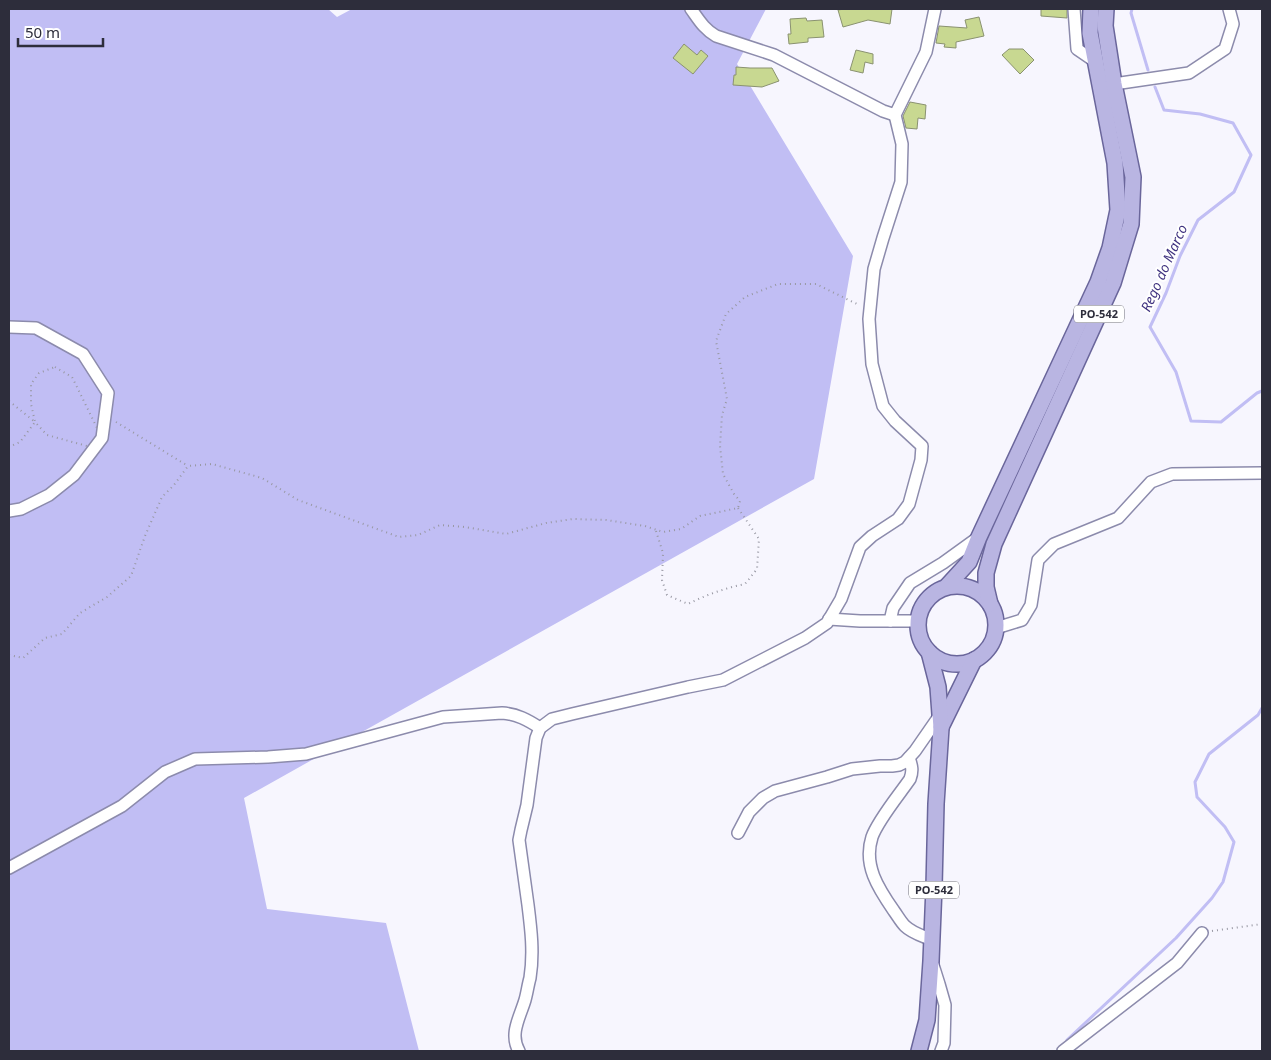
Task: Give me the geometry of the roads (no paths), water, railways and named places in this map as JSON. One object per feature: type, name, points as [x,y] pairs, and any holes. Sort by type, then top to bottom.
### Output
[{"type":"main road","name":"PO-542","points":[[919,1051],[927,1020],[931,961],[940,722],[938,687],[928,652],[920,638],[917,621],[919,612],[930,596],[947,586],[969,562],[1094,291],[1110,248],[1118,210],[1115,163],[1090,32],[1090,9]]},
{"type":"main road","name":"PO-542","points":[[940,722],[974,660],[985,652],[992,641],[996,628],[995,615],[990,604],[986,586],[986,574],[994,544],[1113,283],[1131,224],[1134,177],[1114,84],[1105,26],[1106,9]]},
{"type":"main road","points":[[947,586],[959,585],[971,588],[982,594],[990,604]]},
{"type":"main road","points":[[928,652],[942,661],[958,664],[974,660]]},
{"type":"street","points":[[691,9],[708,32],[774,55],[883,111],[895,115]]},
{"type":"street","points":[[519,1051],[516,1046],[515,1028],[525,1001],[532,954],[520,840],[536,738],[540,728],[552,719],[723,680],[805,638],[826,622],[841,599],[860,547],[872,536],[898,519],[909,504],[921,460],[922,446],[882,406],[872,364],[869,319],[874,269],[902,182],[902,144],[895,115],[926,52],[935,9]]},
{"type":"street","points":[[1074,9],[1077,49],[1096,62]]},
{"type":"street","points":[[1114,84],[1189,73],[1226,49],[1233,24],[1228,9]]},
{"type":"street","points":[[9,328],[36,328],[84,354],[108,393],[102,438],[74,475],[49,495],[22,509],[9,512]]},
{"type":"street","points":[[996,628],[1022,620],[1031,605],[1038,560],[1054,544],[1118,518],[1151,482],[1172,474],[1262,473]]},
{"type":"street","points":[[890,621],[893,608],[910,583],[980,537]]},
{"type":"street","points":[[828,619],[860,622],[917,621]]},
{"type":"street","points":[[9,868],[122,806],[165,772],[195,759],[268,758],[306,754],[443,717],[511,714],[524,718],[540,728]]},
{"type":"street","points":[[738,833],[749,812],[763,798],[775,791],[852,770],[899,765],[909,758],[930,731],[940,722]]},
{"type":"street","points":[[909,758],[913,767],[910,780],[883,817],[872,836],[868,853],[870,868],[876,883],[904,926],[932,940]]},
{"type":"street","points":[[1063,1051],[1177,963],[1202,933]]},
{"type":"street","points":[[931,961],[945,1005],[944,1043],[941,1051]]},
{"type":"waterway","name":"Rego do Marco","points":[[1132,9],[1131,13],[1148,70]]},
{"type":"waterway","name":"Rego do Marco","points":[[1155,87],[1164,110],[1200,114],[1233,123],[1251,155],[1234,192],[1198,220],[1180,256],[1166,293],[1150,327],[1176,372],[1191,421],[1221,422],[1262,391]]},
{"type":"waterway","points":[[1067,1040],[1176,938],[1212,898],[1223,882],[1234,842],[1225,827],[1197,797],[1195,782],[1209,754],[1258,715],[1262,708]]}]
